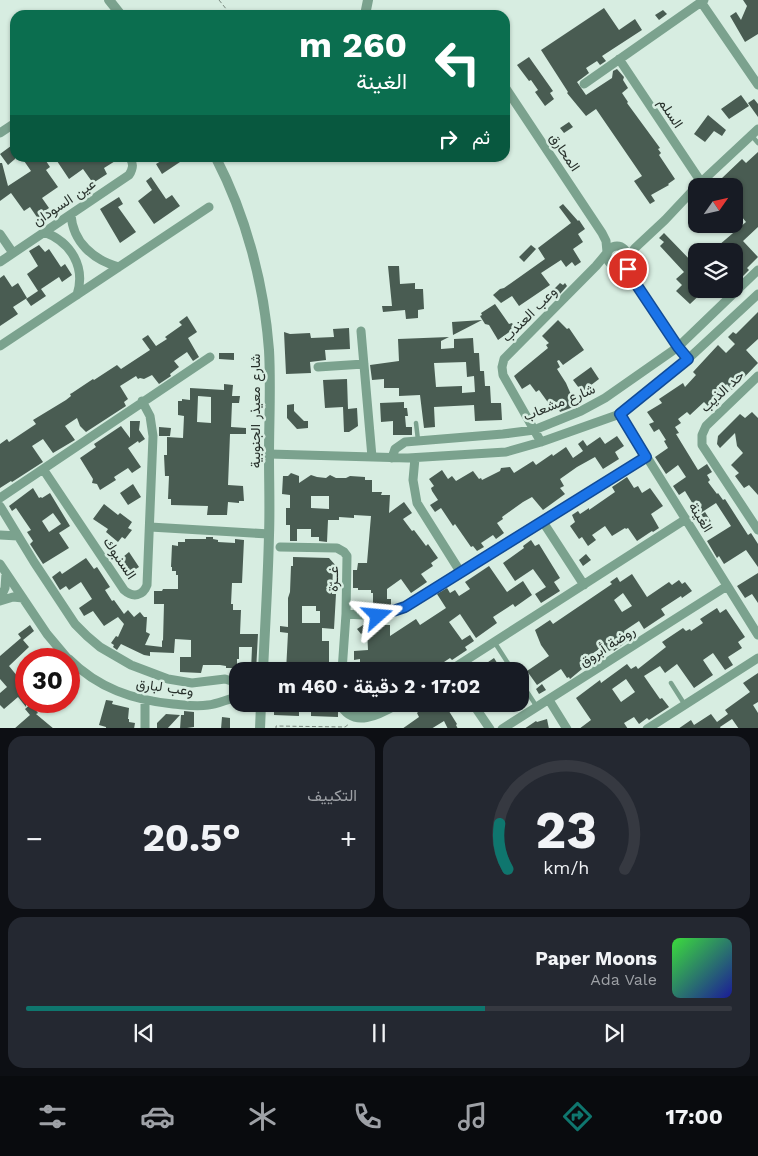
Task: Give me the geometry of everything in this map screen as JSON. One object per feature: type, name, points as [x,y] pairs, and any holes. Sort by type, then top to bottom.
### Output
[{"type":"street","points":[[584,84],[703,1],[758,85]]},
{"type":"street","name":"السلم","points":[[619,59],[694,178]]},
{"type":"street","name":"المحارق","points":[[510,95],[602,233],[606,241],[607,253]]},
{"type":"street","points":[[706,178],[755,132]]},
{"type":"street","name":"عين السودان","points":[[0,262],[129,175],[133,162]]},
{"type":"street","name":"شارع معيذر الجنوبية","points":[[220,162],[246,234],[256,271],[264,310],[268,349],[270,388],[269,534],[263,662]]},
{"type":"street","points":[[614,266],[626,260],[688,196]]},
{"type":"street","points":[[0,346],[209,207]]},
{"type":"street","points":[[71,215],[73,228],[83,246],[99,259],[119,267]]},
{"type":"street","points":[[44,232],[60,240],[72,253],[78,264],[80,276],[77,295]]},
{"type":"street","name":"المحارق","points":[[602,233],[620,246]]},
{"type":"street","points":[[0,234],[13,253]]},
{"type":"street","points":[[614,266],[608,260],[607,253],[610,248],[642,242]]},
{"type":"street","points":[[72,253],[83,246]]},
{"type":"street","points":[[620,246],[626,250],[626,260],[632,278]]},
{"type":"street","name":"وعب العندب","points":[[540,442],[503,375],[504,359],[607,253]]},
{"type":"street","points":[[596,266],[606,263],[625,270],[688,359]]},
{"type":"street","name":"شارع مشعاب","points":[[392,458],[393,452],[401,444],[418,440],[534,430],[581,411],[605,398],[678,347],[758,270]]},
{"type":"street","points":[[269,454],[415,458],[506,452],[540,442],[620,414],[688,359],[758,294]]},
{"type":"street","points":[[361,331],[372,457]]},
{"type":"street","points":[[0,498],[210,357]]},
{"type":"street","points":[[318,367],[364,364]]},
{"type":"street","name":"حد الذيب","points":[[756,524],[702,445],[702,435],[706,426],[758,376]]},
{"type":"street","name":"السنبوك","points":[[43,469],[124,590],[135,596],[141,594],[147,585],[153,429],[150,416],[142,401]]},
{"type":"street","name":"الغينة","points":[[620,414],[758,635]]},
{"type":"street","points":[[346,614],[378,616],[405,607],[646,457]]},
{"type":"street","points":[[415,458],[412,480],[417,503],[461,573]]},
{"type":"street","points":[[0,506],[76,624],[86,636],[100,647],[131,665],[168,679],[192,683],[225,679],[229,680]]},
{"type":"street","points":[[464,662],[686,519]]},
{"type":"street","points":[[543,522],[584,585]]},
{"type":"street","points":[[150,527],[269,534]]},
{"type":"street","points":[[0,535],[18,536]]},
{"type":"street","name":"غــرّة","points":[[280,547],[336,548],[344,552],[348,560],[343,662]]},
{"type":"street","name":"وعب لبارق","points":[[0,564],[47,634],[59,648]]},
{"type":"street","points":[[0,600],[5,588],[6,572]]},
{"type":"street","name":"روضة أبروق","points":[[502,728],[549,700],[726,586]]},
{"type":"street","points":[[0,600],[13,597],[23,598]]},
{"type":"street","points":[[647,728],[758,658]]},
{"type":"street","name":"وعب لبارق","points":[[80,669],[107,687],[125,695],[145,700],[201,706],[229,700]]},
{"type":"street","points":[[145,700],[145,728]]},
{"type":"street","points":[[549,700],[567,728]]},
{"type":"street","points":[[260,728],[261,712]]},
{"type":"street","points":[[345,712],[353,720],[362,722],[371,721],[386,712]]},
{"type":"street","points":[[358,712],[372,714],[378,712]]},
{"type":"street","points":[[478,712],[490,728]]},
{"type":"lane","points":[[755,132],[758,143]]},
{"type":"lane","points":[[416,423],[418,440]]},
{"type":"lane","points":[[494,643],[507,662]]},
{"type":"lane","points":[[671,683],[684,704]]},
{"type":"lane","points":[[529,695],[537,707]]},
{"type":"path","points":[[219,0],[227,10]]},
{"type":"path","points":[[276,728],[276,726],[345,727],[353,720]]},
{"type":"building","points":[[743,0],[758,0],[758,34],[745,42],[730,16],[736,12],[741,20],[747,6]]},
{"type":"building","points":[[604,8],[619,30],[635,19],[642,30],[602,56],[606,61],[600,65],[597,61],[586,68],[589,73],[577,82],[586,95],[612,78],[613,71],[617,69],[624,77],[623,80],[628,88],[622,93],[627,103],[660,148],[658,149],[661,153],[659,155],[675,179],[669,185],[651,195],[655,201],[650,204],[634,181],[642,176],[596,109],[586,116],[567,93],[541,50]]},
{"type":"building","points":[[663,10],[667,14],[659,20],[655,15]]},
{"type":"building","points":[[529,57],[553,91],[550,93],[554,99],[545,106],[535,92],[538,90],[517,65]]},
{"type":"building","points":[[741,95],[749,106],[729,119],[721,109]]},
{"type":"building","points":[[754,99],[758,104],[758,117],[748,103]]},
{"type":"building","points":[[708,115],[726,130],[722,136],[714,131],[705,142],[694,134]]},
{"type":"building","points":[[569,122],[573,127],[564,133],[560,128]]},
{"type":"building","points":[[10,147],[12,162],[8,165],[0,154]]},
{"type":"building","points":[[758,152],[758,227],[743,241],[758,257],[747,268],[749,270],[743,276],[743,243],[721,243],[733,233],[743,233],[743,225],[746,222],[743,218],[743,178],[722,178],[742,159],[746,163]]},
{"type":"building","points":[[25,162],[47,162],[50,167],[46,170],[58,187],[42,198],[49,208],[42,213],[46,220],[41,223],[30,207],[24,211],[11,193],[0,201],[0,163],[2,163],[8,186],[31,171]]},
{"type":"building","points":[[58,162],[114,162],[104,168],[107,174],[93,183],[83,169],[69,179]]},
{"type":"building","points":[[159,162],[180,162],[162,174],[156,164]]},
{"type":"building","points":[[151,177],[166,199],[172,195],[180,206],[154,224],[138,201],[152,190],[146,181]]},
{"type":"building","points":[[119,197],[123,204],[118,207],[136,232],[120,243],[100,209]]},
{"type":"building","points":[[563,204],[585,229],[578,234],[583,242],[573,249],[581,262],[575,266],[572,262],[566,267],[561,260],[541,273],[550,285],[519,306],[512,296],[501,303],[493,295],[545,259],[538,248],[571,223],[559,207]]},
{"type":"building","points":[[664,233],[688,258],[688,298],[696,298],[690,304],[676,291],[682,285],[676,279],[684,272],[660,246],[664,242],[659,238]]},
{"type":"building","points":[[39,245],[45,252],[49,249],[61,267],[65,264],[72,275],[62,282],[59,277],[41,289],[46,296],[31,306],[26,299],[38,291],[27,274],[38,266],[29,251]]},
{"type":"building","points":[[531,245],[536,249],[524,262],[519,257]]},
{"type":"building","points":[[388,266],[399,266],[400,284],[415,283],[415,289],[423,289],[424,309],[418,310],[418,318],[406,319],[405,310],[383,312],[382,306],[392,306]]},
{"type":"building","points":[[4,275],[12,287],[18,283],[27,298],[13,307],[18,314],[0,326],[0,278]]},
{"type":"building","points":[[560,283],[563,285],[565,283],[567,286],[559,295],[554,289]]},
{"type":"building","points":[[495,304],[509,324],[512,323],[515,328],[498,340],[489,325],[485,324],[480,316],[482,315],[481,313]]},
{"type":"building","points":[[758,312],[758,339],[746,350],[758,363],[732,390],[727,384],[708,406],[704,402],[690,415],[687,412],[678,419],[681,423],[675,427],[679,433],[676,434],[698,470],[707,464],[712,472],[707,475],[710,480],[708,482],[723,500],[725,499],[748,535],[751,533],[758,544],[758,567],[746,550],[724,564],[719,556],[717,558],[707,541],[731,526],[716,503],[699,514],[685,491],[679,495],[673,486],[686,477],[678,465],[666,474],[655,457],[668,448],[664,441],[666,440],[659,429],[654,432],[649,424],[654,422],[647,412],[662,403],[659,399],[683,383],[685,387],[696,375],[693,372],[718,345],[726,353],[735,344],[728,337],[733,332],[736,334]]},
{"type":"building","points":[[187,316],[197,332],[188,338],[199,357],[193,361],[187,352],[174,361],[179,367],[170,374],[171,376],[159,384],[152,375],[144,379],[138,379],[136,376],[120,386],[128,399],[124,402],[126,406],[86,432],[80,426],[77,418],[65,426],[75,440],[53,453],[43,439],[32,446],[43,462],[0,488],[0,444],[7,439],[9,442],[36,424],[33,420],[66,400],[71,396],[70,394],[93,379],[117,365],[121,369],[150,350],[142,339],[148,335],[156,346],[167,339],[165,337],[182,325],[179,322]]},
{"type":"building","points":[[482,320],[453,335],[452,322]]},
{"type":"building","points":[[558,320],[567,329],[569,328],[584,350],[563,365],[559,360],[557,361],[560,367],[557,369],[566,383],[576,406],[560,412],[557,404],[552,408],[539,390],[536,392],[530,384],[522,389],[514,376],[548,348],[546,345],[549,343],[542,336]]},
{"type":"building","points":[[349,328],[350,349],[325,350],[326,360],[310,362],[311,373],[286,374],[284,332],[290,334],[310,333],[311,338],[334,337],[333,329]]},
{"type":"building","points":[[449,337],[441,341],[441,349],[454,348],[454,339],[473,338],[474,353],[479,353],[480,371],[484,371],[485,386],[490,386],[491,403],[501,403],[502,420],[475,421],[474,405],[434,407],[435,427],[424,428],[420,395],[399,396],[399,388],[384,388],[384,379],[372,380],[370,365],[399,361],[398,339]],"holes":[[[466,362],[467,377],[474,376],[475,392],[462,393],[462,386],[436,387],[434,363]]]},
{"type":"building","points":[[219,353],[234,353],[234,360],[219,359]]},
{"type":"building","points":[[591,367],[599,379],[582,392],[573,380]]},
{"type":"building","points":[[347,379],[348,409],[357,408],[358,426],[349,432],[344,432],[343,407],[325,408],[323,380]]},
{"type":"building","points":[[224,384],[233,385],[232,396],[240,396],[239,403],[232,403],[231,427],[246,428],[246,434],[230,434],[228,485],[243,486],[244,501],[239,501],[239,503],[228,502],[227,515],[207,515],[208,506],[171,505],[171,499],[168,499],[169,476],[165,476],[164,455],[167,455],[167,437],[183,438],[184,416],[178,415],[178,401],[182,401],[182,399],[190,400],[190,388],[224,390]],"holes":[[[198,396],[211,397],[211,423],[197,422]]]},
{"type":"building","points":[[404,402],[404,408],[407,408],[408,416],[405,416],[406,427],[412,427],[412,435],[393,435],[393,421],[381,422],[380,403]]},
{"type":"building","points":[[294,404],[294,411],[304,421],[308,421],[308,428],[297,429],[287,418],[287,405]]},
{"type":"building","points":[[752,412],[758,418],[758,495],[749,485],[744,488],[735,476],[739,473],[731,465],[743,453],[737,446],[735,433],[720,448],[717,444],[718,436],[740,414],[745,418]]},
{"type":"building","points":[[130,421],[140,421],[139,430],[145,439],[139,443],[138,441],[128,448],[141,467],[132,473],[128,468],[114,477],[116,480],[100,490],[97,484],[92,483],[93,479],[80,458],[96,447],[94,444],[121,426],[130,438]]},
{"type":"building","points":[[159,427],[171,428],[170,436],[159,436]]},
{"type":"building","points":[[617,436],[624,446],[615,452],[619,459],[603,469],[595,457],[577,467],[560,479],[564,486],[560,488],[565,494],[543,510],[532,497],[523,502],[502,517],[503,519],[497,523],[504,533],[496,539],[493,535],[481,543],[484,547],[477,551],[473,546],[471,547],[455,524],[453,526],[441,508],[435,512],[430,505],[438,500],[432,491],[431,488],[434,486],[429,479],[442,470],[448,479],[452,476],[456,481],[473,471],[482,480],[500,471],[501,468],[510,467],[514,473],[533,461],[536,465],[566,447],[573,458],[583,451],[578,444],[583,440],[587,446],[600,437],[605,444]]},
{"type":"building","points":[[291,473],[299,476],[299,483],[311,475],[326,478],[330,475],[336,478],[350,476],[365,477],[365,480],[372,480],[372,492],[382,492],[381,495],[390,495],[389,513],[404,502],[412,513],[403,519],[426,546],[428,544],[438,558],[431,563],[433,566],[421,574],[427,582],[411,593],[401,579],[387,589],[387,599],[391,599],[391,605],[373,605],[373,593],[371,593],[371,590],[353,588],[353,570],[357,570],[358,563],[367,563],[371,516],[354,515],[354,518],[339,517],[339,520],[328,520],[327,542],[319,541],[319,537],[311,537],[311,529],[297,529],[297,541],[290,541],[290,525],[286,525],[286,508],[290,508],[290,495],[282,494],[283,476],[288,476]],"holes":[[[311,496],[329,496],[329,509],[311,508]]]},
{"type":"building","points":[[627,477],[634,488],[638,486],[642,493],[650,488],[663,506],[651,514],[659,528],[637,541],[628,528],[612,536],[605,526],[592,535],[596,540],[588,546],[582,537],[579,539],[570,526],[575,522],[572,515],[578,511],[580,514],[589,508],[589,510],[615,492],[612,487]]},
{"type":"building","points":[[133,484],[141,497],[128,505],[120,493]]},
{"type":"building","points":[[33,488],[39,498],[50,493],[70,526],[59,533],[69,548],[43,564],[30,544],[33,541],[27,532],[31,530],[16,508],[12,511],[9,506]],"holes":[[[53,513],[61,524],[49,532],[42,521]]]},
{"type":"building","points":[[104,504],[118,515],[120,513],[132,522],[128,528],[132,530],[125,539],[122,537],[118,542],[106,532],[108,529],[93,519]]},
{"type":"building","points":[[705,512],[712,523],[702,529],[695,519]]},
{"type":"building","points":[[206,537],[213,537],[218,542],[235,543],[235,539],[244,540],[242,583],[232,583],[231,604],[233,604],[233,610],[241,610],[240,634],[258,634],[256,662],[251,662],[252,647],[239,647],[239,659],[237,659],[237,662],[229,662],[229,668],[220,665],[203,665],[201,673],[180,672],[180,657],[191,657],[191,640],[175,639],[174,653],[150,652],[150,656],[144,655],[121,644],[117,650],[111,643],[116,636],[118,637],[124,624],[118,617],[104,626],[93,611],[84,616],[79,608],[92,599],[81,582],[69,590],[66,586],[60,590],[52,577],[60,571],[62,574],[86,558],[94,569],[97,567],[110,587],[105,590],[124,614],[128,610],[134,617],[140,612],[144,617],[147,617],[146,632],[150,634],[145,645],[162,647],[164,604],[154,604],[154,591],[178,589],[178,575],[176,575],[176,571],[172,571],[171,567],[172,545],[178,546],[178,542],[185,542],[185,539],[206,539]]},
{"type":"building","points":[[531,540],[535,546],[539,544],[560,578],[554,582],[560,591],[541,603],[535,594],[546,587],[533,569],[515,581],[503,563],[524,548],[523,546]]},
{"type":"building","points":[[129,552],[139,567],[125,576],[117,562]]},
{"type":"building","points":[[586,554],[591,560],[583,566],[579,560]]},
{"type":"building","points":[[293,557],[329,558],[337,567],[333,567],[332,594],[336,594],[334,629],[322,628],[322,641],[329,641],[329,662],[286,662],[288,633],[280,632],[280,626],[288,627],[291,566],[293,566]],"holes":[[[302,606],[316,606],[316,611],[320,611],[320,623],[302,623]]]},
{"type":"building","points":[[489,566],[507,592],[523,581],[532,595],[515,607],[513,604],[493,617],[497,623],[476,638],[460,614],[449,622],[462,640],[470,635],[474,641],[465,647],[467,650],[452,660],[450,658],[444,662],[360,662],[360,659],[354,660],[354,651],[368,650],[367,630],[361,634],[357,629],[363,625],[390,625],[390,636],[416,619],[420,625],[446,608],[437,594],[447,588],[450,593],[455,590],[459,596],[470,589],[465,582]]},
{"type":"building","points":[[758,573],[758,603],[752,594],[745,598],[737,586]]},
{"type":"building","points":[[632,574],[647,597],[669,582],[672,585],[679,580],[682,584],[685,582],[692,591],[661,609],[665,615],[644,629],[639,621],[624,631],[630,639],[614,651],[613,649],[609,651],[605,645],[583,660],[585,663],[580,666],[582,669],[570,679],[569,677],[567,678],[561,669],[537,685],[529,674],[529,670],[549,656],[541,645],[535,630],[550,620],[553,624],[612,584],[610,582],[617,577],[620,582]],"holes":[[[623,593],[632,606],[622,612],[614,600]]]},
{"type":"building","points":[[717,608],[720,613],[726,609],[745,637],[738,642],[742,648],[728,657],[733,665],[725,670],[713,653],[703,660],[713,675],[694,688],[677,664],[665,673],[660,666],[644,676],[660,699],[662,698],[669,707],[639,724],[634,717],[624,723],[627,728],[580,728],[591,720],[576,698],[600,680],[601,683],[627,664],[631,669],[636,666],[638,669],[666,647],[662,642],[683,628],[686,631],[690,629],[691,631],[703,623],[700,619]],"holes":[[[626,679],[635,692],[621,702],[612,689]]]},
{"type":"building","points":[[30,625],[34,631],[23,640],[28,648],[15,648],[15,660],[9,666],[15,673],[15,700],[4,709],[0,705],[0,693],[7,687],[0,679],[0,656],[21,638],[18,634]]},
{"type":"building","points":[[494,658],[497,662],[488,662]]},
{"type":"building","points":[[758,673],[758,702],[753,705],[758,713],[758,728],[738,728],[732,719],[720,728],[679,728],[691,720],[694,725],[711,714],[717,722],[728,714],[725,710],[750,692],[743,683]]},
{"type":"building","points":[[542,684],[546,690],[539,694],[536,689]]},
{"type":"building","points":[[106,700],[113,701],[112,704],[129,708],[129,722],[135,723],[134,728],[106,728],[99,725]]},
{"type":"building","points":[[184,711],[194,712],[194,727],[180,728],[181,715],[184,715]]},
{"type":"building","points":[[274,712],[299,712],[299,716],[274,715]]},
{"type":"building","points":[[311,712],[338,712],[338,717],[311,716]]},
{"type":"building","points":[[450,712],[458,728],[448,728],[444,721],[433,728],[403,728],[419,717],[417,713]]},
{"type":"building","points":[[28,713],[38,713],[36,714],[53,728],[15,728],[30,715]]},
{"type":"building","points":[[166,714],[180,715],[168,728],[157,728],[157,723]]},
{"type":"building","points":[[222,717],[230,718],[230,728],[221,728]]},
{"type":"building","points":[[547,719],[549,728],[526,728]]},
{"type":"route","points":[[378,616],[405,607],[646,457],[620,414],[688,359],[678,347],[628,269]]}]
